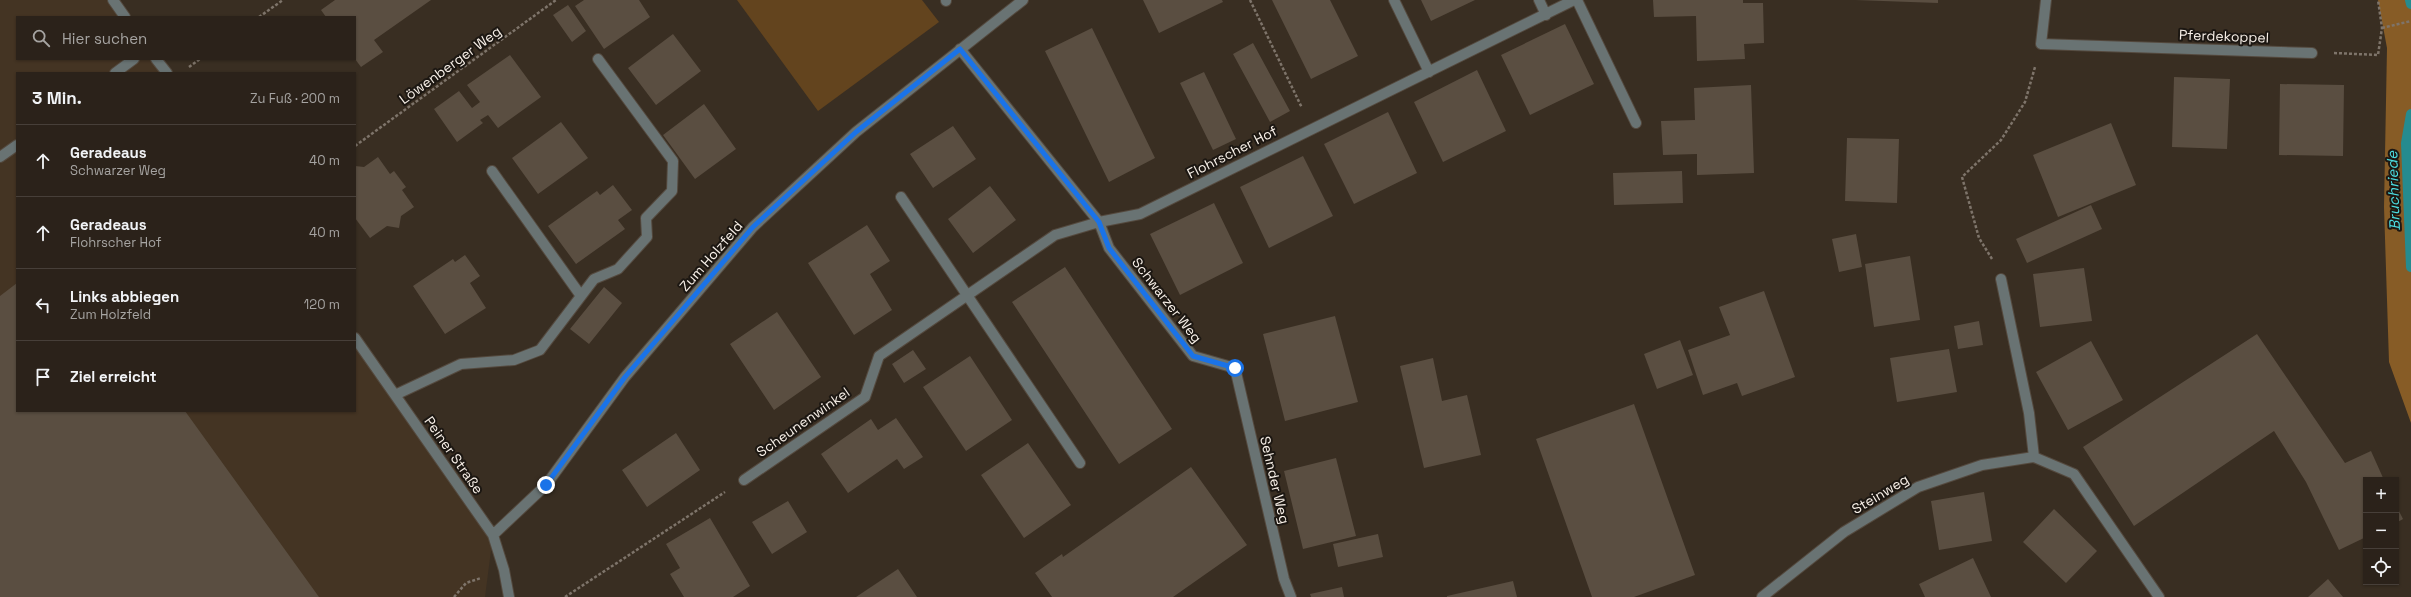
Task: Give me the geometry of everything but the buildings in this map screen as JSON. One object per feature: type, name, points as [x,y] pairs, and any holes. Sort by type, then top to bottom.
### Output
[{"type":"street","points":[[113,0],[125,16]]},
{"type":"street","name":"Zum Holzfeld","points":[[493,535],[546,485],[625,377],[753,227],[856,132],[1023,0]]},
{"type":"street","points":[[1394,0],[1430,72]]},
{"type":"street","points":[[1539,0],[1546,14]]},
{"type":"street","points":[[1575,0],[1636,122]]},
{"type":"street","name":"Flohrscher Hof","points":[[1099,222],[1140,214],[1312,128],[1430,72],[1575,0]]},
{"type":"street","points":[[2042,44],[2046,0]]},
{"type":"street","name":"Pferdekoppel","points":[[2042,44],[2312,53]]},
{"type":"street","points":[[960,49],[1099,222]]},
{"type":"street","points":[[395,395],[461,364],[514,360],[540,350],[594,279],[618,269],[647,237],[646,218],[672,191],[673,161],[598,59]]},
{"type":"street","points":[[116,72],[133,60]]},
{"type":"street","points":[[157,60],[165,72]]},
{"type":"street","points":[[0,157],[16,146]]},
{"type":"street","points":[[492,171],[581,296]]},
{"type":"street","points":[[901,197],[1080,463]]},
{"type":"street","name":"Scheunenwinkel","points":[[744,480],[865,397],[879,356],[1055,236],[1099,222]]},
{"type":"street","name":"Schwarzer Weg","points":[[1099,222],[1109,248],[1193,356],[1235,368]]},
{"type":"street","points":[[2001,279],[2029,413],[2034,457],[2074,474],[2159,597]]},
{"type":"street","name":"Peiner Straße","points":[[356,339],[493,535],[504,570],[509,597]]},
{"type":"street","name":"Sehnder Weg","points":[[1235,368],[1284,579],[1291,597]]},
{"type":"street","name":"Steinweg","points":[[1762,597],[1772,593],[1844,532],[1918,487],[1982,465],[2034,457]]},
{"type":"path","points":[[260,16],[284,0]]},
{"type":"path","name":"Löwenberger Weg","points":[[356,145],[556,0]]},
{"type":"path","points":[[1250,0],[1312,128]]},
{"type":"path","points":[[2312,53],[2378,54],[2382,28],[2378,0]]},
{"type":"path","points":[[2382,28],[2411,21]]},
{"type":"path","points":[[2001,279],[1980,238],[1962,177],[2001,140],[2025,102],[2042,44]]},
{"type":"path","points":[[565,597],[744,480]]},
{"type":"path","points":[[454,597],[466,583],[504,570]]},
{"type":"shaded area","points":[[0,0],[113,0],[124,16],[16,16],[16,60],[157,60],[166,72],[16,72],[16,412],[356,412],[356,339],[493,535],[485,597],[0,597]]},
{"type":"shaded area","points":[[737,0],[922,0],[939,22],[818,111]]},
{"type":"shaded area","points":[[2378,0],[2411,0],[2411,423],[2389,362],[2384,207],[2387,48]]},
{"type":"waterway","name":"Bruchriede","points":[[2410,0],[2411,4]]},
{"type":"waterway","name":"Bruchriede","points":[[2411,114],[2406,143],[2411,267]]},
{"type":"route","points":[[546,485],[625,377],[753,227],[856,132],[960,49],[1099,222],[1109,248],[1193,356],[1235,368]]}]
